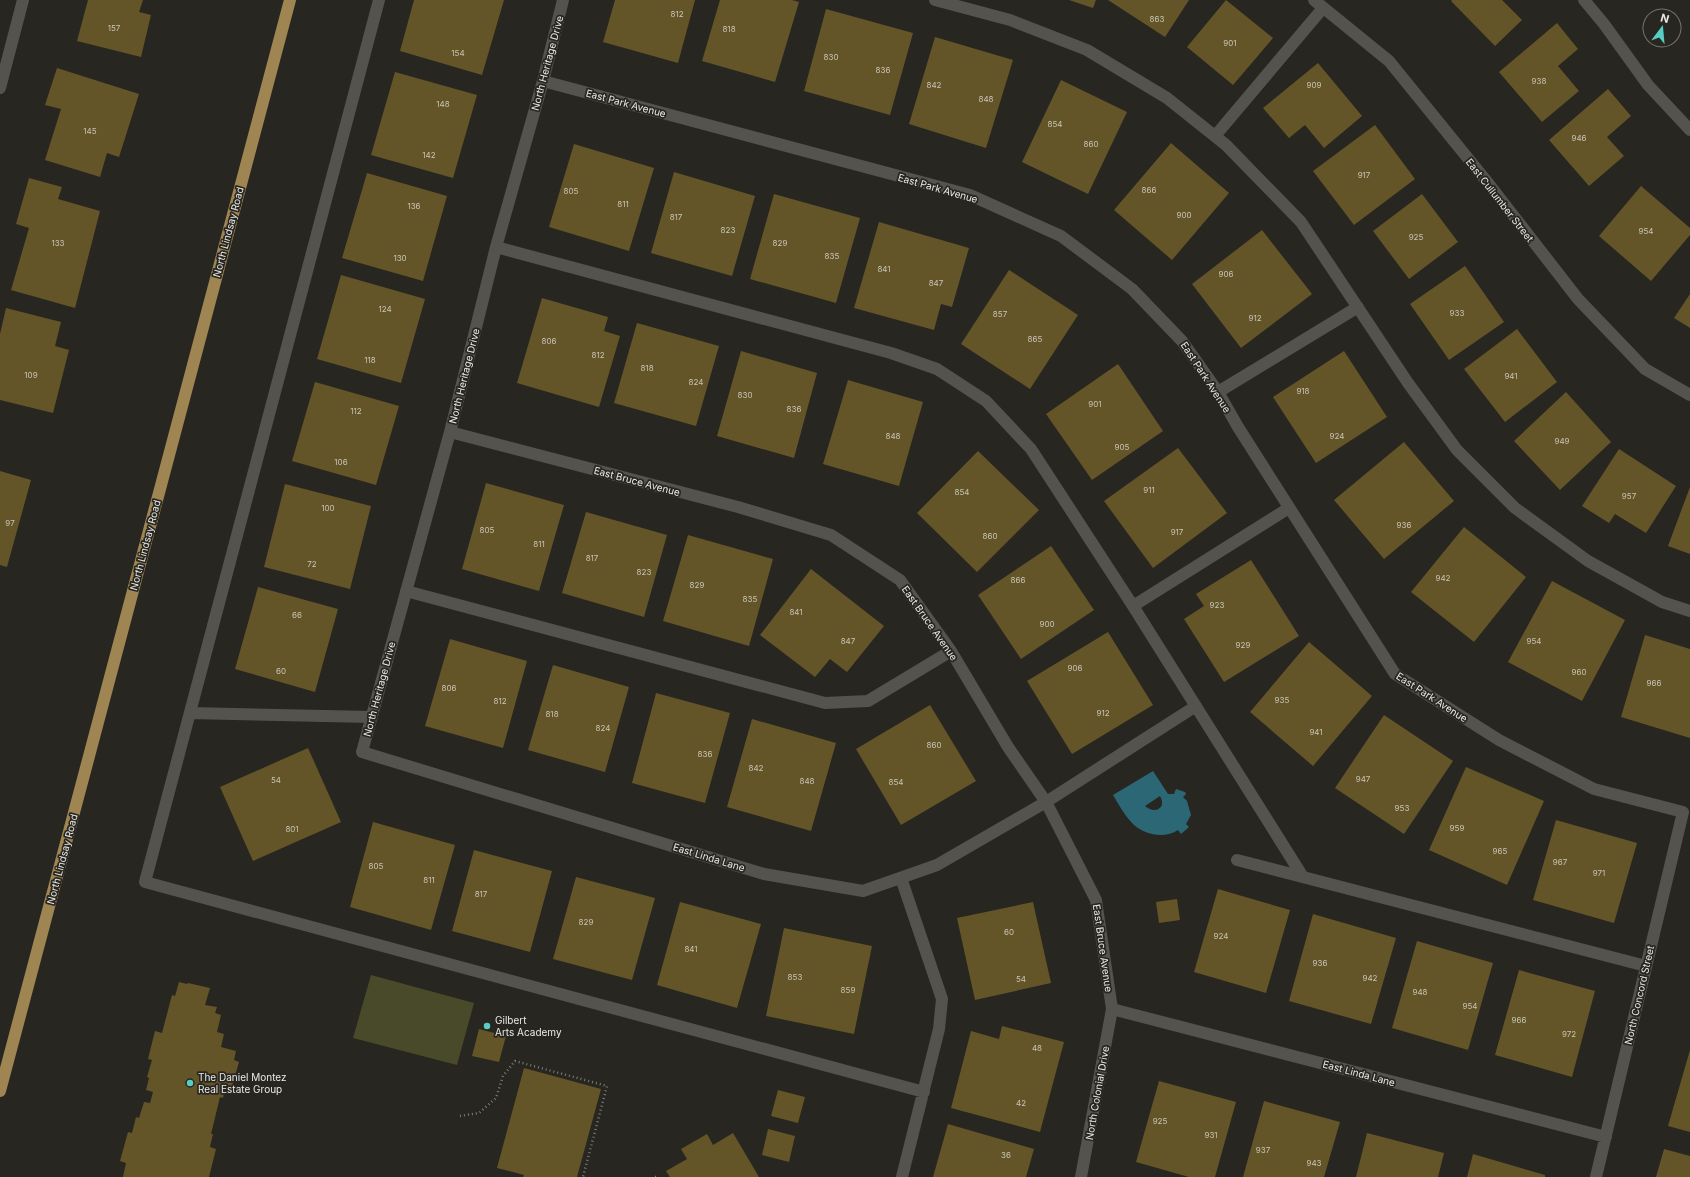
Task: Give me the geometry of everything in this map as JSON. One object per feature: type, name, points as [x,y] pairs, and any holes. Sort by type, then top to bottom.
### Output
[{"type":"main road","name":"North Lindsay Road","points":[[0,1091],[290,0]]},
{"type":"street","points":[[0,88],[23,0]]},
{"type":"street","points":[[379,0],[145,882],[924,1092]]},
{"type":"street","name":"North Heritage Drive","points":[[362,752],[450,432],[496,247],[543,81],[563,0]]},
{"type":"street","points":[[935,0],[1010,20],[1087,50],[1167,98],[1215,136],[1226,145],[1301,222],[1408,383],[1457,450],[1515,508],[1588,560],[1662,602],[1690,611]]},
{"type":"street","points":[[1584,0],[1604,24],[1648,85],[1690,130]]},
{"type":"street","points":[[1215,136],[1319,4]]},
{"type":"street","name":"East Cullumber Street","points":[[1319,4],[1389,61],[1483,177],[1578,299],[1645,369],[1690,395]]},
{"type":"street","name":"East Park Avenue","points":[[543,81],[970,196],[1061,236],[1132,289],[1182,341],[1218,392],[1238,428],[1395,674],[1499,740],[1594,789],[1683,812]]},
{"type":"street","points":[[496,247],[891,353],[937,369],[986,400],[1031,449],[1133,606],[1303,877]]},
{"type":"street","points":[[1218,392],[1358,307]]},
{"type":"street","name":"East Bruce Avenue","points":[[450,432],[738,507],[831,535],[900,580],[951,651],[1008,747],[1046,802],[1096,900],[1112,1009]]},
{"type":"street","points":[[1133,606],[1289,508]]},
{"type":"street","points":[[406,591],[825,703],[868,701],[951,651]]},
{"type":"street","name":"East Linda Lane","points":[[362,752],[764,874],[863,891],[938,865],[1046,802],[1196,706]]},
{"type":"street","points":[[190,713],[371,717]]},
{"type":"street","name":"North Concord Street","points":[[1596,1177],[1683,812]]},
{"type":"street","points":[[1237,860],[1646,966]]},
{"type":"street","points":[[901,878],[942,999],[939,1029],[902,1177]]},
{"type":"street","name":"East Linda Lane","points":[[1112,1009],[1606,1137]]},
{"type":"street","name":"North Colonial Drive","points":[[1081,1177],[1112,1009]]},
{"type":"path","points":[[460,1116],[479,1113],[496,1098],[503,1076],[515,1061],[607,1086],[583,1177]]},
{"type":"green space","points":[[371,975],[474,1003],[457,1065],[353,1038]]},
{"type":"water","points":[[1153,771],[1168,794],[1174,794],[1176,789],[1185,792],[1186,794],[1183,797],[1187,801],[1191,815],[1186,824],[1189,827],[1181,834],[1178,830],[1173,833],[1161,835],[1143,831],[1130,821],[1113,795]],"holes":[[[1160,796],[1162,804],[1159,809],[1153,810],[1145,806]]]},
{"type":"building","points":[[88,0],[143,0],[139,12],[151,15],[141,57],[77,41]]},
{"type":"building","points":[[414,0],[504,0],[482,75],[400,51]]},
{"type":"building","points":[[615,0],[695,0],[678,63],[603,42]]},
{"type":"building","points":[[720,0],[792,0],[799,2],[775,82],[702,61]]},
{"type":"building","points":[[1069,0],[1096,0],[1093,8]]},
{"type":"building","points":[[1108,0],[1189,0],[1165,37]]},
{"type":"building","points":[[1226,0],[1273,38],[1233,85],[1187,47]]},
{"type":"building","points":[[1502,0],[1522,20],[1495,46],[1451,1]]},
{"type":"building","points":[[826,9],[913,33],[890,115],[804,91]]},
{"type":"building","points":[[1557,23],[1578,49],[1558,66],[1579,91],[1542,122],[1499,72]]},
{"type":"building","points":[[935,37],[1013,60],[986,148],[909,124]]},
{"type":"building","points":[[1318,63],[1362,116],[1324,148],[1305,125],[1289,138],[1263,108]]},
{"type":"building","points":[[57,68],[139,94],[119,157],[107,153],[100,177],[45,160],[61,109],[45,105]]},
{"type":"building","points":[[395,72],[477,95],[453,178],[371,155]]},
{"type":"building","points":[[1061,80],[1127,112],[1088,194],[1022,162]]},
{"type":"building","points":[[1608,89],[1631,116],[1607,137],[1624,156],[1589,186],[1549,140]]},
{"type":"building","points":[[1375,125],[1415,179],[1354,225],[1313,171]]},
{"type":"building","points":[[1171,143],[1229,193],[1172,260],[1114,210]]},
{"type":"building","points":[[574,144],[654,168],[629,251],[549,227]]},
{"type":"building","points":[[674,172],[755,196],[732,276],[651,253]]},
{"type":"building","points":[[367,173],[447,196],[423,281],[342,258]]},
{"type":"building","points":[[29,178],[62,187],[58,199],[100,211],[75,308],[11,290],[29,228],[16,224]]},
{"type":"building","points":[[1641,186],[1690,228],[1690,235],[1651,281],[1599,236]]},
{"type":"building","points":[[774,194],[860,218],[836,303],[750,279]]},
{"type":"building","points":[[1422,194],[1458,242],[1409,279],[1373,231]]},
{"type":"building","points":[[879,222],[969,248],[952,307],[941,304],[934,330],[854,308]]},
{"type":"building","points":[[1262,230],[1312,294],[1241,348],[1192,284]]},
{"type":"building","points":[[1465,266],[1504,322],[1449,360],[1410,304]]},
{"type":"building","points":[[1009,270],[1078,315],[1030,389],[961,344]]},
{"type":"building","points":[[341,275],[425,299],[401,383],[317,359]]},
{"type":"building","points":[[1690,294],[1690,328],[1674,318]]},
{"type":"building","points":[[542,298],[608,317],[604,331],[620,336],[599,407],[517,383]]},
{"type":"building","points":[[6,308],[61,322],[55,346],[69,350],[53,413],[0,400],[0,334]]},
{"type":"building","points":[[637,323],[719,346],[696,426],[614,403]]},
{"type":"building","points":[[1517,329],[1557,382],[1505,422],[1464,369]]},
{"type":"building","points":[[741,351],[817,373],[794,458],[717,436]]},
{"type":"building","points":[[1344,351],[1387,417],[1316,463],[1273,397]]},
{"type":"building","points":[[1118,364],[1163,431],[1092,480],[1046,414]]},
{"type":"building","points":[[848,380],[923,402],[899,486],[823,464]]},
{"type":"building","points":[[315,382],[399,406],[376,485],[292,461]]},
{"type":"building","points":[[1566,392],[1611,442],[1560,490],[1514,441]]},
{"type":"building","points":[[1404,442],[1454,501],[1384,559],[1334,500]]},
{"type":"building","points":[[1178,448],[1227,513],[1153,568],[1104,501]]},
{"type":"building","points":[[1619,449],[1676,486],[1646,533],[1615,514],[1609,523],[1582,506]]},
{"type":"building","points":[[978,451],[1039,510],[977,572],[917,513]]},
{"type":"building","points":[[0,471],[31,480],[7,567],[0,565]]},
{"type":"building","points":[[486,483],[564,505],[539,591],[462,569]]},
{"type":"building","points":[[285,484],[371,506],[350,589],[264,567]]},
{"type":"building","points":[[1690,487],[1690,554],[1668,546]]},
{"type":"building","points":[[586,512],[667,535],[644,617],[562,593]]},
{"type":"building","points":[[1464,527],[1526,577],[1474,642],[1411,592]]},
{"type":"building","points":[[688,535],[773,559],[749,646],[663,621]]},
{"type":"building","points":[[1051,546],[1094,610],[1021,659],[978,595]]},
{"type":"building","points":[[1251,560],[1299,636],[1224,682],[1184,619],[1204,606],[1196,594]]},
{"type":"building","points":[[811,569],[884,626],[847,672],[830,659],[815,677],[760,635]]},
{"type":"building","points":[[1552,581],[1625,620],[1582,701],[1508,662]]},
{"type":"building","points":[[258,587],[338,609],[315,692],[235,669]]},
{"type":"building","points":[[1108,632],[1153,705],[1072,754],[1027,681]]},
{"type":"building","points":[[1645,635],[1690,649],[1690,738],[1621,717]]},
{"type":"building","points":[[450,639],[527,661],[503,748],[425,726]]},
{"type":"building","points":[[1309,642],[1372,696],[1313,766],[1250,712]]},
{"type":"building","points":[[553,665],[629,687],[605,772],[528,750]]},
{"type":"building","points":[[656,693],[730,713],[705,803],[632,783]]},
{"type":"building","points":[[930,705],[976,781],[901,825],[856,749]]},
{"type":"building","points":[[1384,715],[1453,761],[1404,834],[1335,788]]},
{"type":"building","points":[[752,719],[836,743],[811,831],[727,807]]},
{"type":"building","points":[[308,748],[341,822],[253,861],[220,787]]},
{"type":"building","points":[[1466,767],[1544,801],[1507,885],[1429,850]]},
{"type":"building","points":[[1556,820],[1637,843],[1614,923],[1533,900]]},
{"type":"building","points":[[373,822],[455,845],[431,930],[350,907]]},
{"type":"building","points":[[474,850],[552,871],[530,952],[452,931]]},
{"type":"building","points":[[576,877],[655,898],[632,980],[553,959]]},
{"type":"building","points":[[1218,889],[1290,910],[1266,993],[1194,972]]},
{"type":"building","points":[[1177,899],[1180,920],[1159,923],[1156,902]]},
{"type":"building","points":[[680,902],[761,924],[737,1008],[657,985]]},
{"type":"building","points":[[1033,902],[1051,983],[975,1000],[957,918]]},
{"type":"building","points":[[1313,914],[1396,938],[1371,1024],[1289,1001]]},
{"type":"building","points":[[784,928],[872,946],[854,1034],[766,1016]]},
{"type":"building","points":[[1417,941],[1493,963],[1468,1050],[1392,1028]]},
{"type":"building","points":[[1519,970],[1595,991],[1572,1077],[1495,1055]]},
{"type":"building","name":"The Daniel Montez Real Estate Group","points":[[179,982],[210,988],[205,1005],[217,1007],[215,1013],[221,1015],[217,1032],[224,1034],[221,1047],[236,1051],[234,1060],[239,1062],[231,1090],[225,1088],[223,1098],[220,1097],[211,1134],[213,1134],[210,1147],[216,1149],[209,1177],[123,1177],[126,1163],[120,1161],[128,1132],[132,1133],[136,1117],[139,1118],[144,1102],[150,1103],[153,1092],[146,1090],[149,1078],[147,1077],[152,1060],[148,1059],[155,1031],[162,1033],[172,995],[175,996]]},
{"type":"building","points":[[1002,1026],[1064,1042],[1040,1132],[951,1108],[971,1031],[999,1039]]},
{"type":"building","points":[[479,1029],[506,1036],[499,1062],[472,1056]]},
{"type":"building","points":[[1690,1050],[1690,1132],[1668,1126]]},
{"type":"building","points":[[524,1068],[601,1089],[577,1177],[523,1177],[524,1175],[497,1168]]},
{"type":"building","points":[[1159,1081],[1236,1102],[1215,1177],[1189,1177],[1136,1162]]},
{"type":"building","points":[[778,1090],[805,1097],[798,1123],[771,1116]]},
{"type":"building","points":[[1264,1101],[1340,1122],[1324,1177],[1243,1177]]},
{"type":"building","points":[[948,1124],[1034,1149],[1026,1177],[933,1177]]},
{"type":"building","points":[[768,1129],[795,1136],[789,1162],[762,1155]]},
{"type":"building","points":[[733,1133],[759,1177],[670,1177],[666,1171],[687,1159],[681,1149],[707,1134],[713,1145]]},
{"type":"building","points":[[1367,1133],[1444,1153],[1438,1177],[1356,1177]]},
{"type":"building","points":[[1664,1149],[1690,1156],[1690,1177],[1656,1177]]},
{"type":"building","points":[[1473,1154],[1545,1175],[1545,1177],[1467,1177]]},
{"type":"place","name":"Gilbert Arts Academy","points":[[487,1026]]},
{"type":"place","name":"The Daniel Montez Real Estate Group","points":[[190,1083]]}]
